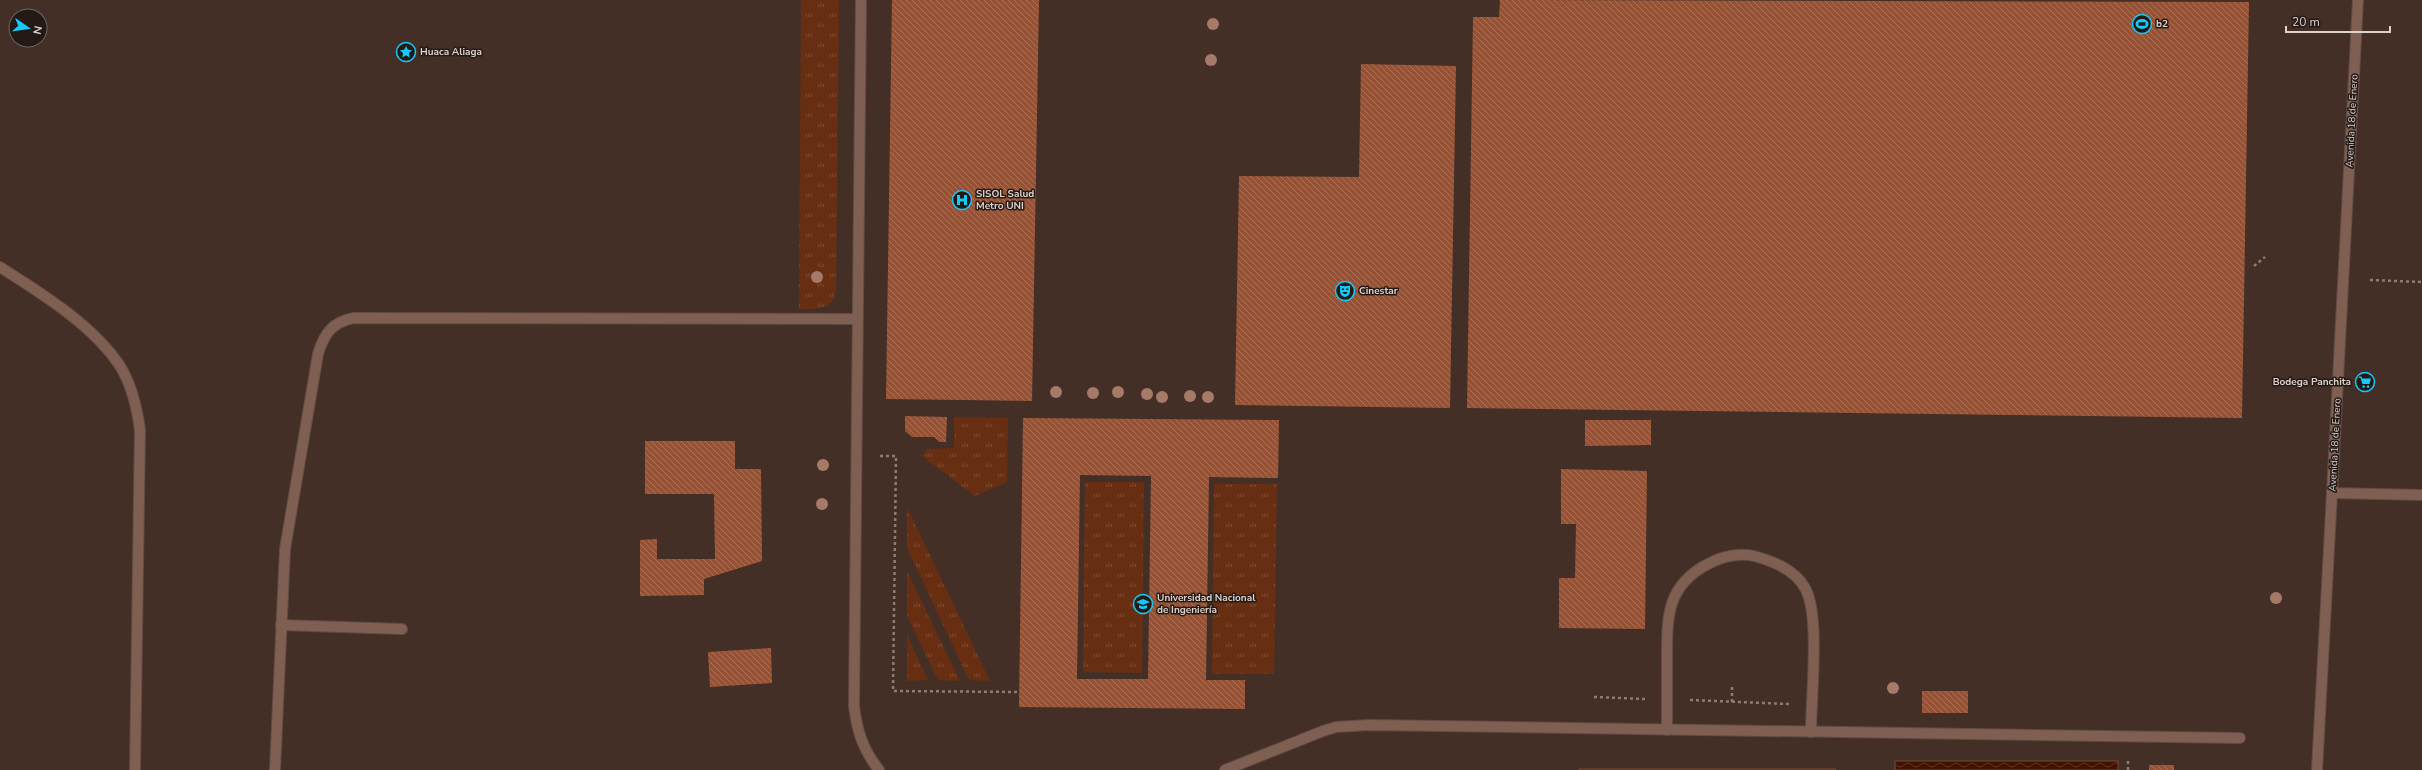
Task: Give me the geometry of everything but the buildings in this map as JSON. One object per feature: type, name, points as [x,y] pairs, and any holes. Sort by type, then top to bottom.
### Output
[{"type":"street","points":[[861,0],[854,706],[859,736],[864,748],[879,770]]},
{"type":"street","name":"Avenida 18 de Enero","points":[[2317,770],[2358,0]]},
{"type":"street","points":[[0,267],[36,290],[91,332],[120,367],[136,408],[140,430],[134,770]]},
{"type":"street","points":[[275,770],[285,549],[318,354],[324,336],[335,325],[354,318],[858,319]]},
{"type":"street","points":[[2332,493],[2422,495]]},
{"type":"street","points":[[1667,730],[1667,622],[1675,594],[1691,575],[1708,564],[1727,556],[1752,556],[1789,571],[1806,589],[1813,618],[1811,732]]},
{"type":"street","points":[[281,625],[402,629]]},
{"type":"street","points":[[1225,770],[1304,737],[1349,726],[2240,738]]},
{"type":"path","points":[[2254,266],[2265,257]]},
{"type":"path","points":[[2370,280],[2422,282]]},
{"type":"path","points":[[896,456],[892,691],[1020,692]]},
{"type":"path","points":[[1732,685],[1732,702]]},
{"type":"path","points":[[1594,697],[1811,704]]},
{"type":"green space","points":[[801,0],[839,0],[836,290],[831,302],[817,309],[799,309]]},
{"type":"green space","points":[[954,417],[1008,418],[1007,482],[975,496],[922,456],[927,449],[954,448]]},
{"type":"green space","points":[[1085,482],[1144,482],[1142,673],[1083,672]]},
{"type":"green space","points":[[1214,484],[1277,484],[1274,674],[1212,674]]},
{"type":"green space","points":[[907,507],[990,681],[969,680],[907,548]]},
{"type":"green space","points":[[907,571],[960,681],[938,680],[907,616]]},
{"type":"green space","points":[[907,635],[928,680],[907,681]]},
{"type":"water","points":[[1895,761],[2118,761],[2118,770],[1895,770]]},
{"type":"water","points":[[1835,769],[1836,770],[1579,770]]},
{"type":"place","name":"b2","points":[[2142,24]]},
{"type":"place","name":"Huaca Aliaga","points":[[406,52]]},
{"type":"place","name":"SISOL Salud Metro UNI","points":[[962,200]]},
{"type":"place","name":"Cinestar","points":[[1345,291]]},
{"type":"place","name":"Bodega Panchita","points":[[2365,382]]},
{"type":"place","name":"Universidad Nacional de Ingeniería","points":[[1143,604]]}]
